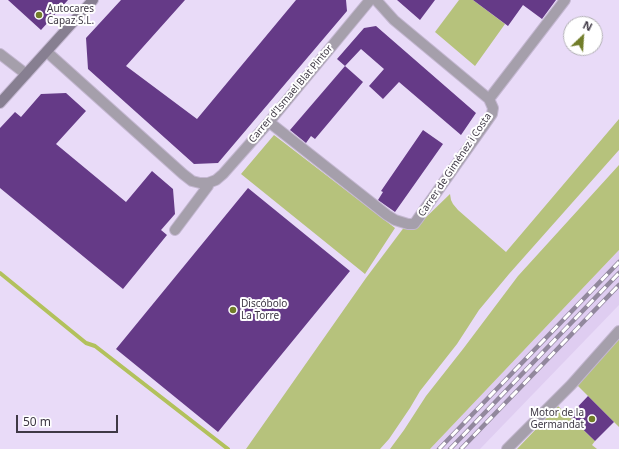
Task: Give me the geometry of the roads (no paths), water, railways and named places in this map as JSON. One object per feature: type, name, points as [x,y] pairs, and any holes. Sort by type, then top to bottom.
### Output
[{"type":"street","points":[[0,103],[93,0]]},
{"type":"street","name":"Carrer d'Ismael Blat Pintor","points":[[175,230],[208,186],[208,183],[216,180],[223,174],[269,122],[370,0]]},
{"type":"street","points":[[376,0],[394,20],[490,99]]},
{"type":"street","name":"Carrer de Giménez i Costa","points":[[269,122],[395,220],[408,224],[414,224],[492,114],[493,108],[490,99],[565,0]]},
{"type":"street","points":[[47,52],[183,174],[192,181],[208,183]]},
{"type":"street","points":[[0,54],[26,74]]},
{"type":"street","points":[[507,449],[571,385],[619,331]]},
{"type":"waterway","points":[[0,273],[86,343],[95,346],[228,449]]},
{"type":"railway","points":[[439,449],[619,262]]},
{"type":"railway","points":[[450,449],[619,273]]},
{"type":"railway","points":[[461,449],[619,285]]},
{"type":"place","name":"Autocares Capaz S.L.","points":[[39,15]]},
{"type":"place","name":"Discóbolo La Torre","points":[[233,310]]},
{"type":"place","name":"Motor de la Germandat","points":[[592,419]]}]
